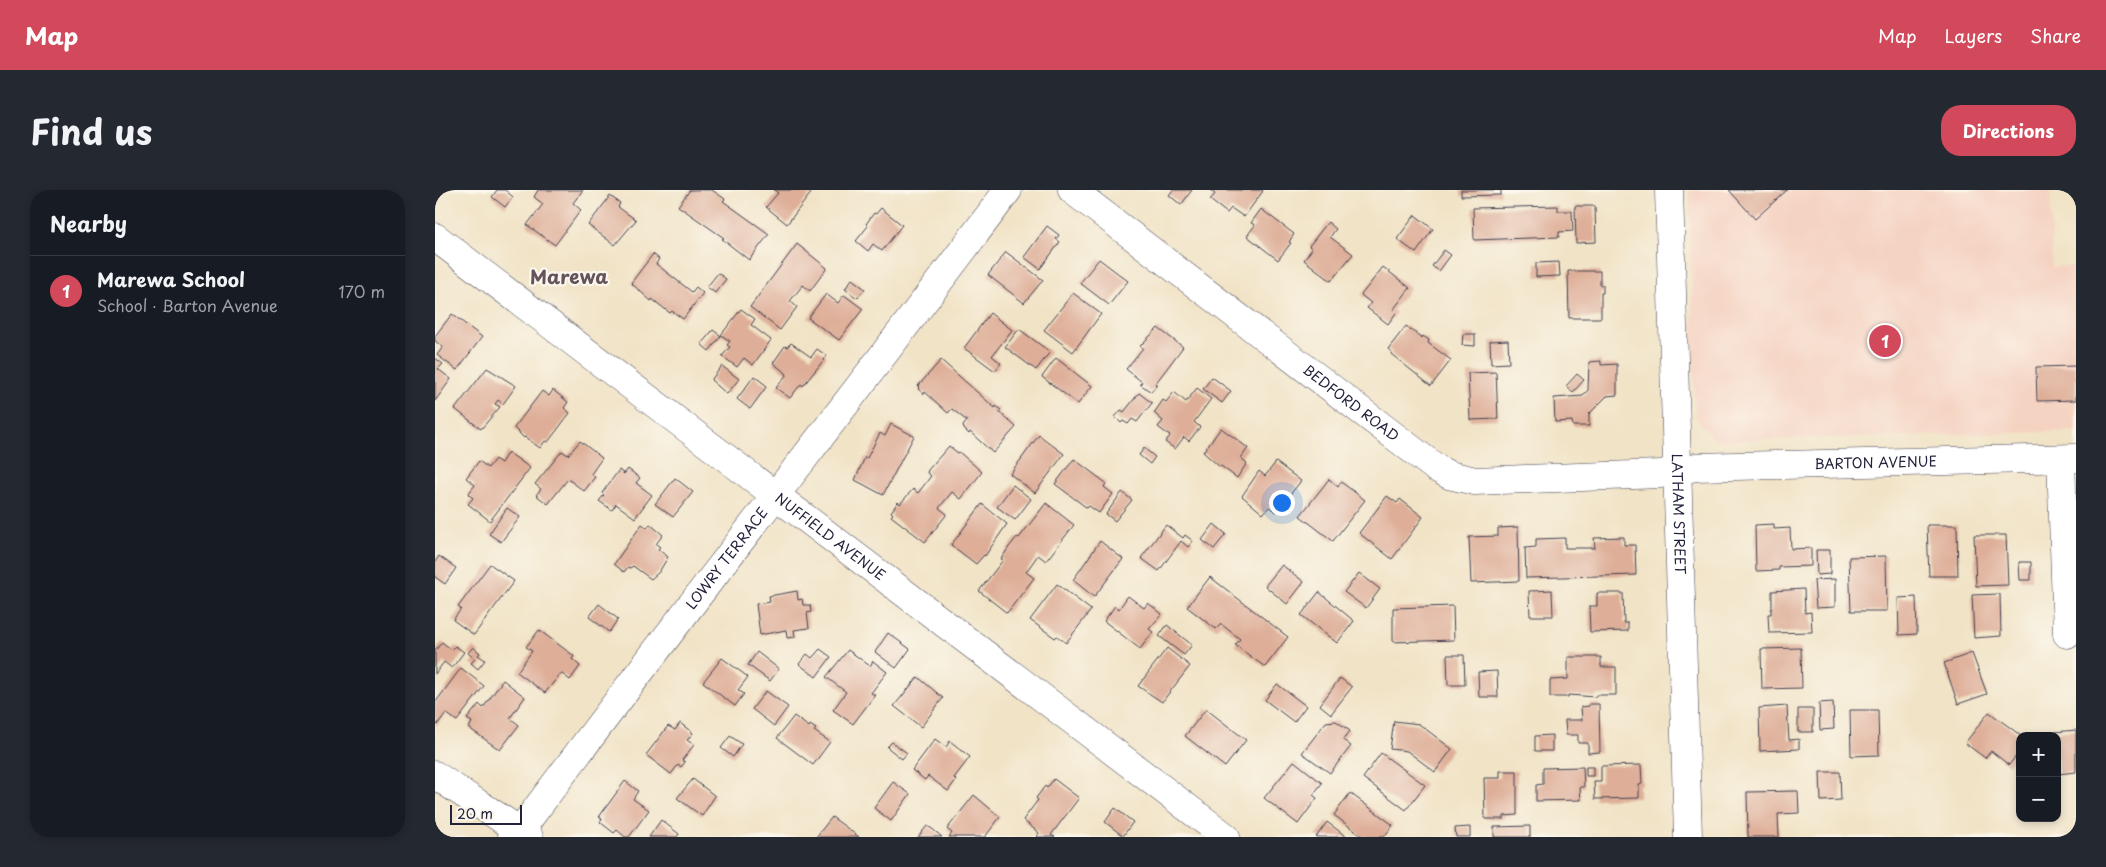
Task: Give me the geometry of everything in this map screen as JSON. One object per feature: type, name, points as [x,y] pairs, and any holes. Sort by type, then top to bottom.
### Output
[{"type":"street","name":"LOWRY TERRACE","points":[[520,835],[1009,190]]},
{"type":"street","name":"BEDFORD ROAD","points":[[1072,190],[1421,457],[1449,476],[1475,481],[1660,474],[1677,471]]},
{"type":"street","name":"LATHAM STREET","points":[[1669,190],[1687,837]]},
{"type":"street","name":"NUFFIELD AVENUE","points":[[435,236],[1227,837]]},
{"type":"street","name":"BARTON AVENUE","points":[[1677,471],[1696,467],[2068,458]]},
{"type":"street","points":[[2067,634],[2068,458]]},
{"type":"street","points":[[435,776],[520,835]]},
{"type":"shaded area","points":[[1689,190],[2050,190],[2052,267],[2076,266],[2076,431],[1715,441],[1695,416]]},
{"type":"building","points":[[497,190],[505,190],[513,197],[505,207],[492,197]]},
{"type":"building","points":[[538,190],[583,190],[573,203],[581,210],[555,245],[527,225],[543,204],[534,197]]},
{"type":"building","points":[[690,190],[712,190],[725,199],[723,201],[769,234],[749,260],[722,239],[724,238],[678,206]]},
{"type":"building","points":[[774,190],[806,190],[811,193],[787,224],[766,207],[778,193]]},
{"type":"building","points":[[1173,190],[1192,190],[1181,205],[1169,195]]},
{"type":"building","points":[[1210,190],[1263,191],[1244,217],[1231,208],[1227,213],[1210,200],[1215,194]]},
{"type":"building","points":[[1461,190],[1501,190],[1501,195],[1461,196]]},
{"type":"building","points":[[1729,190],[1787,190],[1755,219]]},
{"type":"building","points":[[610,196],[620,203],[618,207],[636,220],[615,245],[588,225]]},
{"type":"building","points":[[1558,206],[1558,211],[1572,211],[1573,231],[1559,232],[1559,237],[1474,240],[1473,208]]},
{"type":"building","points":[[1575,206],[1595,206],[1596,242],[1576,243]]},
{"type":"building","points":[[881,208],[902,225],[882,251],[873,244],[868,251],[856,241],[868,226],[866,224],[874,213],[876,214]]},
{"type":"building","points":[[1261,209],[1294,234],[1289,242],[1291,243],[1278,260],[1247,236],[1255,225],[1251,223]]},
{"type":"building","points":[[1415,215],[1433,229],[1416,253],[1397,239]]},
{"type":"building","points":[[1328,222],[1336,229],[1330,237],[1353,254],[1331,281],[1304,260],[1312,249],[1309,246]]},
{"type":"building","points":[[1047,226],[1059,235],[1056,239],[1060,242],[1040,269],[1024,257]]},
{"type":"building","points":[[797,244],[827,268],[810,291],[803,285],[790,301],[797,307],[780,330],[750,307]]},
{"type":"building","points":[[1444,250],[1451,255],[1439,271],[1432,266]]},
{"type":"building","points":[[1006,252],[1043,280],[1024,303],[988,275]]},
{"type":"building","points":[[653,254],[659,259],[656,264],[692,292],[696,287],[703,293],[683,319],[672,311],[670,313],[652,299],[651,301],[631,283]]},
{"type":"building","points":[[1099,259],[1128,281],[1109,305],[1080,283]]},
{"type":"building","points":[[1559,262],[1560,276],[1536,277],[1536,263]]},
{"type":"building","points":[[1383,267],[1410,288],[1393,310],[1396,313],[1388,324],[1367,308],[1371,303],[1361,295]]},
{"type":"building","points":[[1568,271],[1600,271],[1600,285],[1603,285],[1603,293],[1601,293],[1601,318],[1569,318]]},
{"type":"building","points":[[718,273],[726,279],[715,293],[707,287]]},
{"type":"building","points":[[852,279],[865,289],[857,298],[845,289]]},
{"type":"building","points":[[1073,293],[1101,314],[1073,352],[1044,330]]},
{"type":"building","points":[[826,294],[838,303],[844,295],[863,309],[839,340],[808,318]]},
{"type":"building","points":[[741,309],[755,319],[751,325],[771,340],[753,365],[744,358],[737,367],[722,356],[730,347],[727,345],[730,341],[721,335]]},
{"type":"building","points":[[990,313],[1012,330],[992,356],[1001,363],[995,371],[964,348]]},
{"type":"building","points":[[452,314],[482,337],[457,370],[437,355],[443,347],[435,341],[435,336]]},
{"type":"building","points":[[1406,326],[1422,338],[1423,336],[1429,340],[1428,343],[1451,360],[1431,386],[1391,354],[1392,352],[1388,349]]},
{"type":"building","points":[[1158,328],[1183,347],[1151,392],[1140,384],[1142,382],[1126,369],[1143,348],[1140,346]]},
{"type":"building","points":[[1019,329],[1050,352],[1036,370],[1005,347]]},
{"type":"building","points":[[713,330],[721,336],[709,351],[701,344]]},
{"type":"building","points":[[1463,334],[1475,334],[1475,346],[1462,345]]},
{"type":"building","points":[[1508,340],[1509,363],[1491,364],[1490,341]]},
{"type":"building","points":[[791,343],[811,357],[817,349],[827,356],[803,386],[801,384],[790,398],[776,388],[787,374],[773,363],[785,346],[787,347]]},
{"type":"building","points":[[435,358],[443,364],[438,369],[451,379],[435,401]]},
{"type":"building","points":[[1056,358],[1092,386],[1078,404],[1042,377]]},
{"type":"building","points":[[941,360],[995,408],[996,406],[1001,410],[999,412],[1016,427],[993,453],[970,432],[969,434],[964,429],[963,426],[967,421],[952,409],[948,413],[925,392],[924,394],[918,389],[920,387],[918,386]]},
{"type":"building","points":[[1601,361],[1601,365],[1617,364],[1617,395],[1607,396],[1589,414],[1589,426],[1573,426],[1572,421],[1555,422],[1554,398],[1583,396],[1588,390],[1589,362]]},
{"type":"building","points":[[722,366],[739,379],[727,394],[711,380]]},
{"type":"building","points":[[2076,366],[2076,400],[2037,401],[2036,367]]},
{"type":"building","points":[[487,368],[516,386],[503,404],[498,400],[495,404],[500,407],[481,429],[455,409]]},
{"type":"building","points":[[1496,372],[1498,419],[1470,420],[1468,373]]},
{"type":"building","points":[[1577,374],[1584,380],[1573,392],[1566,386]]},
{"type":"building","points":[[754,376],[767,386],[750,409],[737,399]]},
{"type":"building","points":[[1212,377],[1231,391],[1222,403],[1203,389]]},
{"type":"building","points":[[1197,388],[1211,399],[1194,422],[1200,427],[1189,441],[1184,437],[1175,449],[1165,442],[1170,436],[1158,427],[1163,421],[1154,413],[1163,400],[1166,402],[1174,392],[1186,402]]},
{"type":"building","points":[[553,390],[568,402],[564,408],[570,413],[548,442],[545,441],[540,448],[524,438],[514,428],[542,391],[549,396]]},
{"type":"building","points":[[1139,393],[1152,403],[1137,422],[1132,419],[1128,424],[1123,421],[1121,423],[1115,417],[1121,410],[1124,412]]},
{"type":"building","points":[[891,424],[914,436],[883,495],[855,480],[865,457],[867,458],[880,433],[885,436]]},
{"type":"building","points":[[1221,428],[1248,448],[1241,458],[1247,463],[1237,478],[1220,467],[1203,452]]},
{"type":"building","points":[[1039,435],[1064,454],[1035,493],[1010,474]]},
{"type":"building","points":[[580,441],[602,458],[591,474],[595,477],[584,491],[568,479],[548,504],[536,495],[541,489],[535,484],[562,451],[568,455]]},
{"type":"building","points":[[949,446],[982,472],[961,499],[952,492],[939,508],[947,514],[925,542],[891,516],[893,514],[891,512],[898,502],[900,504],[913,489],[918,493],[931,476],[927,473],[928,470]]},
{"type":"building","points":[[1144,448],[1155,457],[1150,464],[1139,455]]},
{"type":"building","points":[[508,452],[530,468],[490,521],[468,504],[473,498],[468,494],[475,485],[466,478],[479,461],[488,468],[495,459],[501,463]]},
{"type":"building","points":[[1074,459],[1106,483],[1104,487],[1113,494],[1099,513],[1089,506],[1087,508],[1055,484]]},
{"type":"building","points":[[1276,462],[1301,481],[1276,512],[1269,507],[1263,514],[1242,496],[1259,471],[1265,476]]},
{"type":"building","points":[[628,469],[640,478],[636,483],[652,495],[635,518],[616,504],[612,510],[599,501],[604,495],[602,493],[619,470],[624,474]]},
{"type":"building","points":[[675,478],[693,492],[673,517],[655,504]]},
{"type":"building","points":[[1329,479],[1338,487],[1341,482],[1365,500],[1333,541],[1300,516]]},
{"type":"building","points":[[1013,485],[1031,499],[1015,520],[997,507]]},
{"type":"building","points":[[1122,492],[1132,500],[1115,521],[1106,514]]},
{"type":"building","points":[[1387,496],[1397,503],[1400,499],[1423,517],[1392,559],[1359,533]]},
{"type":"building","points":[[1046,503],[1074,525],[1046,561],[1038,555],[1026,572],[1034,578],[1007,613],[979,591],[1003,560],[1001,559],[1009,547],[1017,537],[1019,538]]},
{"type":"building","points":[[982,504],[1007,524],[985,556],[976,564],[951,545]]},
{"type":"building","points":[[507,508],[520,517],[501,542],[489,534]]},
{"type":"building","points":[[642,524],[647,528],[650,524],[663,535],[656,544],[660,547],[658,549],[668,557],[659,572],[651,579],[633,566],[628,567],[624,572],[614,564]]},
{"type":"building","points":[[1214,524],[1226,534],[1214,549],[1202,540]]},
{"type":"building","points":[[1774,524],[1774,529],[1790,528],[1791,549],[1811,548],[1811,566],[1779,567],[1779,570],[1756,571],[1755,525]]},
{"type":"building","points":[[1166,525],[1183,538],[1185,535],[1193,541],[1188,547],[1181,541],[1159,571],[1141,558]]},
{"type":"building","points":[[1927,525],[1957,525],[1958,576],[1929,576]]},
{"type":"building","points":[[1518,527],[1519,581],[1471,583],[1469,537],[1498,536],[1498,528]]},
{"type":"building","points":[[1974,535],[2006,535],[2008,585],[1976,586]]},
{"type":"building","points":[[1624,537],[1624,545],[1635,545],[1636,575],[1526,578],[1525,548],[1536,547],[1536,539],[1565,538],[1565,548],[1595,548],[1594,538]]},
{"type":"building","points":[[1100,541],[1123,559],[1094,597],[1073,580]]},
{"type":"building","points":[[1816,550],[1830,550],[1830,574],[1817,575]]},
{"type":"building","points":[[439,556],[456,568],[445,584],[435,577],[435,562]]},
{"type":"building","points":[[1886,556],[1887,611],[1851,611],[1849,557]]},
{"type":"building","points":[[2019,562],[2031,562],[2031,580],[2020,580]]},
{"type":"building","points":[[490,564],[514,581],[474,635],[453,620],[461,609],[458,607]]},
{"type":"building","points":[[1282,565],[1304,582],[1287,604],[1265,586]]},
{"type":"building","points":[[1359,573],[1380,589],[1366,608],[1344,592]]},
{"type":"building","points":[[1210,577],[1288,637],[1265,667],[1235,645],[1240,639],[1221,624],[1216,629],[1187,607]]},
{"type":"building","points":[[1835,579],[1835,607],[1816,608],[1814,580]]},
{"type":"building","points":[[1057,584],[1091,610],[1066,643],[1057,636],[1055,638],[1030,620]]},
{"type":"building","points":[[1804,589],[1805,613],[1811,612],[1812,632],[1769,633],[1768,614],[1771,614],[1772,609],[1772,591]]},
{"type":"building","points":[[1552,590],[1553,616],[1530,616],[1529,591]]},
{"type":"building","points":[[797,591],[798,600],[802,599],[803,605],[810,605],[811,612],[807,613],[809,628],[794,630],[795,637],[787,638],[786,630],[760,635],[756,604],[770,602],[769,596]]},
{"type":"building","points":[[1319,592],[1354,621],[1337,643],[1301,615]]},
{"type":"building","points":[[1597,593],[1623,593],[1624,623],[1628,623],[1628,631],[1590,632],[1589,606],[1597,606]]},
{"type":"building","points":[[2000,594],[2001,636],[1974,638],[1972,595]]},
{"type":"building","points":[[1128,596],[1144,608],[1148,603],[1162,614],[1149,629],[1153,632],[1140,649],[1104,621],[1115,606],[1119,609]]},
{"type":"building","points":[[1916,597],[1917,634],[1899,635],[1898,598]]},
{"type":"building","points":[[599,604],[618,619],[609,632],[589,617]]},
{"type":"building","points":[[1453,606],[1454,640],[1393,642],[1393,608]]},
{"type":"building","points":[[1167,625],[1192,645],[1184,655],[1159,636]]},
{"type":"building","points":[[539,630],[574,656],[572,659],[580,666],[570,680],[561,673],[545,693],[517,672],[532,651],[526,647]]},
{"type":"building","points":[[888,633],[910,649],[896,668],[875,652]]},
{"type":"building","points":[[442,642],[452,650],[455,646],[464,652],[452,668],[444,662],[435,674],[435,651]]},
{"type":"building","points":[[473,647],[480,653],[478,655],[485,660],[478,669],[471,663],[475,659],[468,653]]},
{"type":"building","points":[[1167,648],[1190,666],[1162,702],[1138,686]]},
{"type":"building","points":[[1801,648],[1802,688],[1762,689],[1761,649]]},
{"type":"building","points":[[820,649],[831,657],[816,677],[799,664],[807,654],[812,658]]},
{"type":"building","points":[[848,650],[870,666],[873,661],[887,672],[871,693],[875,695],[853,724],[833,710],[846,692],[826,677]]},
{"type":"building","points":[[757,652],[779,669],[770,681],[748,665]]},
{"type":"building","points":[[1972,653],[1987,694],[1958,704],[1944,663]]},
{"type":"building","points":[[1447,655],[1464,655],[1465,685],[1448,685]]},
{"type":"building","points":[[1568,657],[1601,657],[1601,667],[1616,667],[1616,695],[1550,697],[1550,680],[1568,679]]},
{"type":"building","points":[[722,658],[748,677],[738,690],[744,694],[735,706],[703,682]]},
{"type":"building","points":[[461,668],[484,686],[457,721],[446,713],[437,725],[435,724],[435,703]]},
{"type":"building","points":[[1497,671],[1498,697],[1479,697],[1478,672]]},
{"type":"building","points":[[918,677],[943,698],[921,727],[894,706]]},
{"type":"building","points":[[1340,678],[1352,687],[1331,714],[1320,705]]},
{"type":"building","points":[[503,680],[525,697],[510,718],[519,725],[500,750],[469,728],[472,722],[467,719],[479,704],[483,708]]},
{"type":"building","points":[[1277,684],[1306,706],[1294,722],[1265,700]]},
{"type":"building","points":[[766,691],[788,707],[774,726],[752,709]]},
{"type":"building","points":[[1833,702],[1834,729],[1820,730],[1819,703]]},
{"type":"building","points":[[1589,704],[1599,704],[1600,752],[1588,753],[1588,743],[1578,743],[1578,735],[1566,735],[1565,720],[1582,720],[1581,707],[1589,706]]},
{"type":"building","points":[[1787,706],[1789,740],[1799,739],[1799,749],[1760,751],[1759,708]]},
{"type":"building","points":[[1206,709],[1246,740],[1225,767],[1185,736]]},
{"type":"building","points":[[1798,709],[1813,709],[1813,732],[1798,732]]},
{"type":"building","points":[[1850,710],[1878,710],[1879,755],[1851,756]]},
{"type":"building","points":[[1989,712],[2016,732],[2016,756],[2009,765],[1991,751],[1985,758],[1965,743]]},
{"type":"building","points":[[794,716],[809,727],[810,725],[816,729],[814,731],[830,742],[813,765],[777,738]]},
{"type":"building","points":[[1336,721],[1350,731],[1343,740],[1351,746],[1330,773],[1302,753],[1326,722]]},
{"type":"building","points":[[1394,721],[1419,724],[1452,749],[1435,772],[1407,751],[1390,749]]},
{"type":"building","points":[[680,723],[693,733],[687,740],[694,745],[682,760],[685,762],[681,767],[678,765],[671,774],[646,755],[668,726],[675,730]]},
{"type":"building","points":[[2076,730],[2076,772],[2061,774],[2061,732],[2055,732]]},
{"type":"building","points":[[1552,735],[1552,751],[1535,751],[1535,736]]},
{"type":"building","points":[[730,736],[742,744],[733,757],[721,748]]},
{"type":"building","points":[[935,739],[946,747],[950,741],[970,757],[954,778],[956,780],[948,791],[928,776],[925,780],[912,770]]},
{"type":"building","points":[[892,742],[907,753],[902,759],[887,747]]},
{"type":"building","points":[[1381,753],[1425,785],[1406,810],[1363,778]]},
{"type":"building","points":[[1294,761],[1322,783],[1313,795],[1317,798],[1298,824],[1264,798]]},
{"type":"building","points":[[1641,765],[1642,784],[1639,785],[1639,798],[1595,799],[1594,782],[1601,782],[1601,766]]},
{"type":"building","points":[[1583,767],[1584,787],[1580,787],[1581,800],[1536,801],[1536,785],[1543,784],[1543,768]]},
{"type":"building","points":[[1586,767],[1593,767],[1593,776],[1586,776]]},
{"type":"building","points":[[1500,771],[1517,771],[1517,815],[1504,816],[1504,819],[1485,819],[1484,778],[1500,778]]},
{"type":"building","points":[[1820,772],[1840,772],[1841,800],[1821,801]]},
{"type":"building","points":[[693,779],[715,796],[702,816],[677,798]]},
{"type":"building","points":[[1054,779],[1079,798],[1051,835],[1055,837],[1038,837],[1039,833],[1023,820],[1038,800],[1036,798],[1045,786],[1047,788]]},
{"type":"building","points":[[625,781],[638,791],[633,799],[649,810],[629,837],[625,837],[617,830],[614,833],[600,822],[602,819],[599,817]]},
{"type":"building","points":[[893,782],[910,794],[891,821],[874,808]]},
{"type":"building","points":[[1798,791],[1799,813],[1778,814],[1779,837],[1748,837],[1747,792]]},
{"type":"building","points":[[1350,793],[1393,825],[1384,837],[1363,837],[1334,815]]},
{"type":"building","points":[[974,795],[1000,817],[985,837],[949,837],[952,833],[947,829]]},
{"type":"building","points":[[1115,808],[1133,822],[1123,836],[1105,822]]},
{"type":"building","points":[[832,817],[859,837],[816,837]]},
{"type":"building","points":[[661,820],[679,834],[677,837],[649,837]]},
{"type":"building","points":[[1327,822],[1347,837],[1316,837]]},
{"type":"building","points":[[927,826],[931,828],[942,837],[918,837]]},
{"type":"building","points":[[1530,826],[1530,837],[1494,837],[1494,827]]},
{"type":"building","points":[[1470,827],[1470,837],[1456,837],[1455,828]]},
{"type":"place","name":"Marewa School","points":[[1885,341]]},
{"type":"district","name":"Marewa","points":[[569,277]]}]
